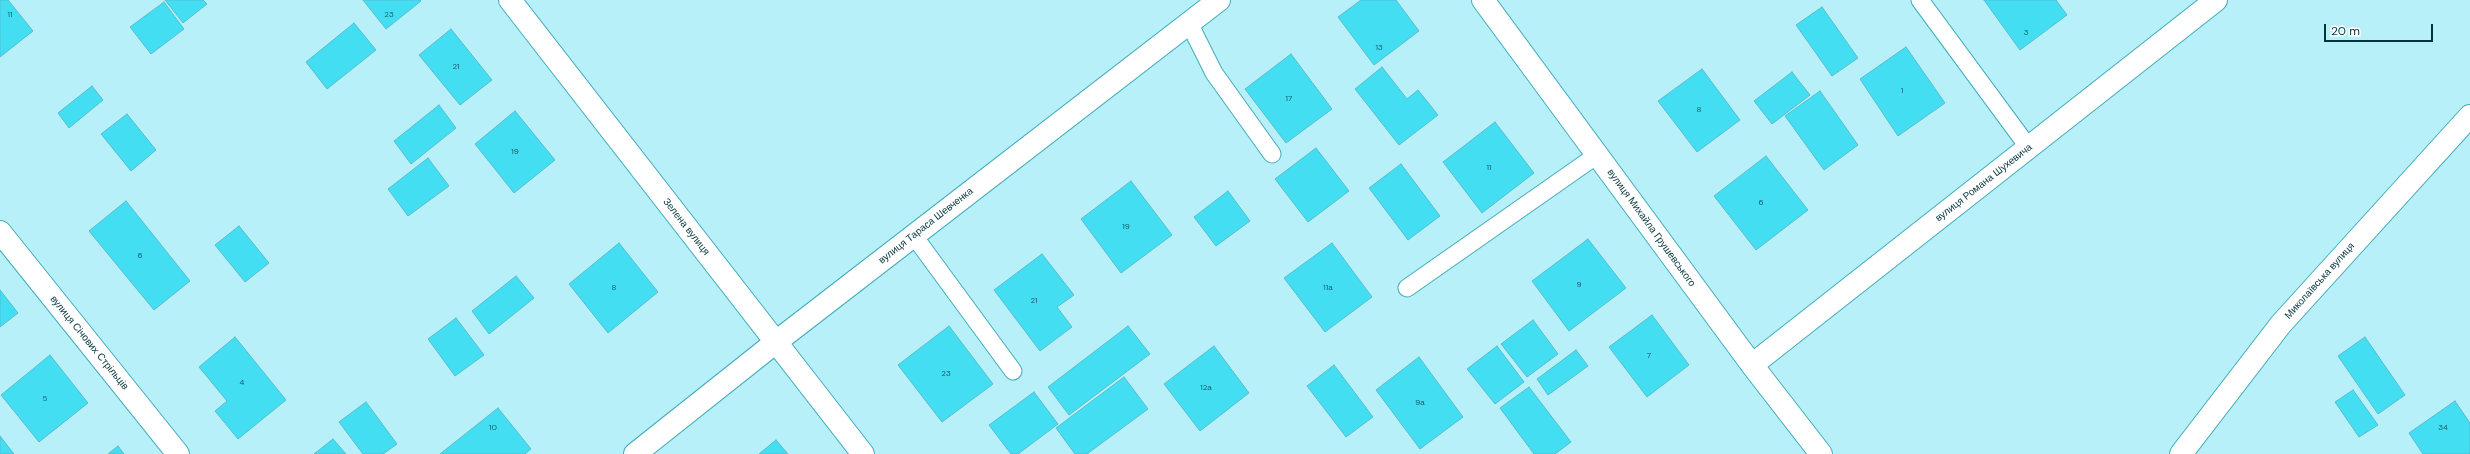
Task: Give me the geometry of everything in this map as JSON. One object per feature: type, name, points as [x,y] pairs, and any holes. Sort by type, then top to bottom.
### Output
[{"type":"street","name":"Зелена вулиця","points":[[510,0],[863,454]]},
{"type":"street","name":"вулиця Тараса Шевченка","points":[[635,454],[776,342],[1219,0]]},
{"type":"street","name":"вулиця Михайла Грушевського","points":[[1483,0],[1752,365],[1821,454]]},
{"type":"street","name":"вулиця Романа Шухевича","points":[[1752,365],[2216,0]]},
{"type":"street","name":"Миколаївська вулиця","points":[[2181,454],[2281,324],[2470,116]]},
{"type":"street","name":"вулиця Січових Стрільців","points":[[0,232],[178,454]]},
{"type":"lane","points":[[1920,0],[2029,148]]},
{"type":"lane","points":[[1189,23],[1214,73],[1272,154]]},
{"type":"lane","points":[[1408,288],[1597,155]]},
{"type":"lane","points":[[914,236],[1013,371]]},
{"type":"building","points":[[0,0],[8,0],[33,31],[0,57]]},
{"type":"building","points":[[165,0],[203,0],[207,4],[183,23]]},
{"type":"building","points":[[363,0],[420,0],[421,1],[386,29]]},
{"type":"building","points":[[1361,0],[1396,0],[1419,31],[1374,65],[1338,17]]},
{"type":"building","points":[[1984,0],[2056,0],[2067,15],[2020,50]]},
{"type":"building","points":[[164,2],[184,29],[151,54],[130,27]]},
{"type":"building","points":[[1822,7],[1858,58],[1832,76],[1796,25]]},
{"type":"building","points":[[354,23],[376,50],[327,89],[306,62]]},
{"type":"building","points":[[451,29],[492,80],[460,105],[419,55]]},
{"type":"building","points":[[1906,47],[1945,103],[1898,136],[1860,79]]},
{"type":"building","points":[[1291,54],[1332,109],[1286,143],[1245,89]]},
{"type":"building","points":[[1382,67],[1407,99],[1418,90],[1438,115],[1399,145],[1355,89]]},
{"type":"building","points":[[1702,69],[1740,120],[1697,152],[1658,101]]},
{"type":"building","points":[[1792,72],[1810,95],[1772,124],[1754,101]]},
{"type":"building","points":[[92,86],[103,100],[69,128],[58,113]]},
{"type":"building","points":[[1820,91],[1858,145],[1824,170],[1785,116]]},
{"type":"building","points":[[439,105],[456,128],[411,164],[394,141]]},
{"type":"building","points":[[515,111],[555,160],[514,193],[475,144]]},
{"type":"building","points":[[127,114],[156,150],[131,171],[101,134]]},
{"type":"building","points":[[1495,122],[1534,173],[1482,213],[1443,162]]},
{"type":"building","points":[[1316,148],[1349,191],[1308,222],[1275,179]]},
{"type":"building","points":[[1766,156],[1808,210],[1756,250],[1714,196]]},
{"type":"building","points":[[428,158],[449,186],[408,216],[388,189]]},
{"type":"building","points":[[1401,164],[1440,216],[1408,240],[1369,188]]},
{"type":"building","points":[[1131,181],[1172,235],[1121,273],[1081,219]]},
{"type":"building","points":[[1228,191],[1250,221],[1216,246],[1194,217]]},
{"type":"building","points":[[126,201],[190,281],[154,310],[89,231]]},
{"type":"building","points":[[239,226],[269,263],[245,282],[215,245]]},
{"type":"building","points":[[1588,239],[1626,288],[1569,331],[1532,281]]},
{"type":"building","points":[[619,243],[658,292],[608,333],[569,284]]},
{"type":"building","points":[[1332,243],[1372,297],[1325,332],[1284,278]]},
{"type":"building","points":[[1042,254],[1074,295],[1057,307],[1072,327],[1040,351],[994,290]]},
{"type":"building","points":[[516,276],[534,298],[489,334],[472,311]]},
{"type":"building","points":[[0,290],[18,313],[0,327]]},
{"type":"building","points":[[1652,315],[1689,365],[1647,397],[1609,347]]},
{"type":"building","points":[[456,318],[484,355],[455,376],[428,339]]},
{"type":"building","points":[[1533,320],[1558,354],[1527,377],[1501,344]]},
{"type":"building","points":[[949,326],[993,384],[942,422],[898,365]]},
{"type":"building","points":[[1128,326],[1150,354],[1069,415],[1048,387]]},
{"type":"building","points":[[235,337],[286,400],[238,439],[215,411],[227,401],[199,367]]},
{"type":"building","points":[[2365,337],[2405,395],[2378,414],[2338,356]]},
{"type":"building","points":[[1214,346],[1249,393],[1200,431],[1164,384]]},
{"type":"building","points":[[1497,346],[1524,382],[1495,404],[1467,369]]},
{"type":"building","points":[[1576,350],[1588,366],[1548,395],[1537,379]]},
{"type":"building","points":[[50,355],[88,403],[39,442],[1,395]]},
{"type":"building","points":[[1419,357],[1463,417],[1420,449],[1376,390]]},
{"type":"building","points":[[1334,365],[1373,417],[1346,437],[1307,386]]},
{"type":"building","points":[[1124,377],[1148,409],[1087,454],[1075,454],[1056,428]]},
{"type":"building","points":[[1529,387],[1571,442],[1555,454],[1534,454],[1500,408]]},
{"type":"building","points":[[2353,390],[2378,425],[2359,437],[2335,402]]},
{"type":"building","points":[[1034,392],[1058,424],[1018,454],[1011,454],[989,425]]},
{"type":"building","points":[[2455,401],[2470,423],[2470,454],[2423,454],[2409,433]]},
{"type":"building","points":[[366,402],[397,444],[383,454],[363,454],[339,422]]},
{"type":"building","points":[[498,408],[531,449],[525,454],[440,454]]},
{"type":"building","points":[[0,436],[14,454],[0,454]]},
{"type":"building","points":[[333,439],[346,454],[314,454]]},
{"type":"building","points":[[776,440],[788,454],[759,454]]},
{"type":"building","points":[[118,446],[124,454],[108,454]]}]
